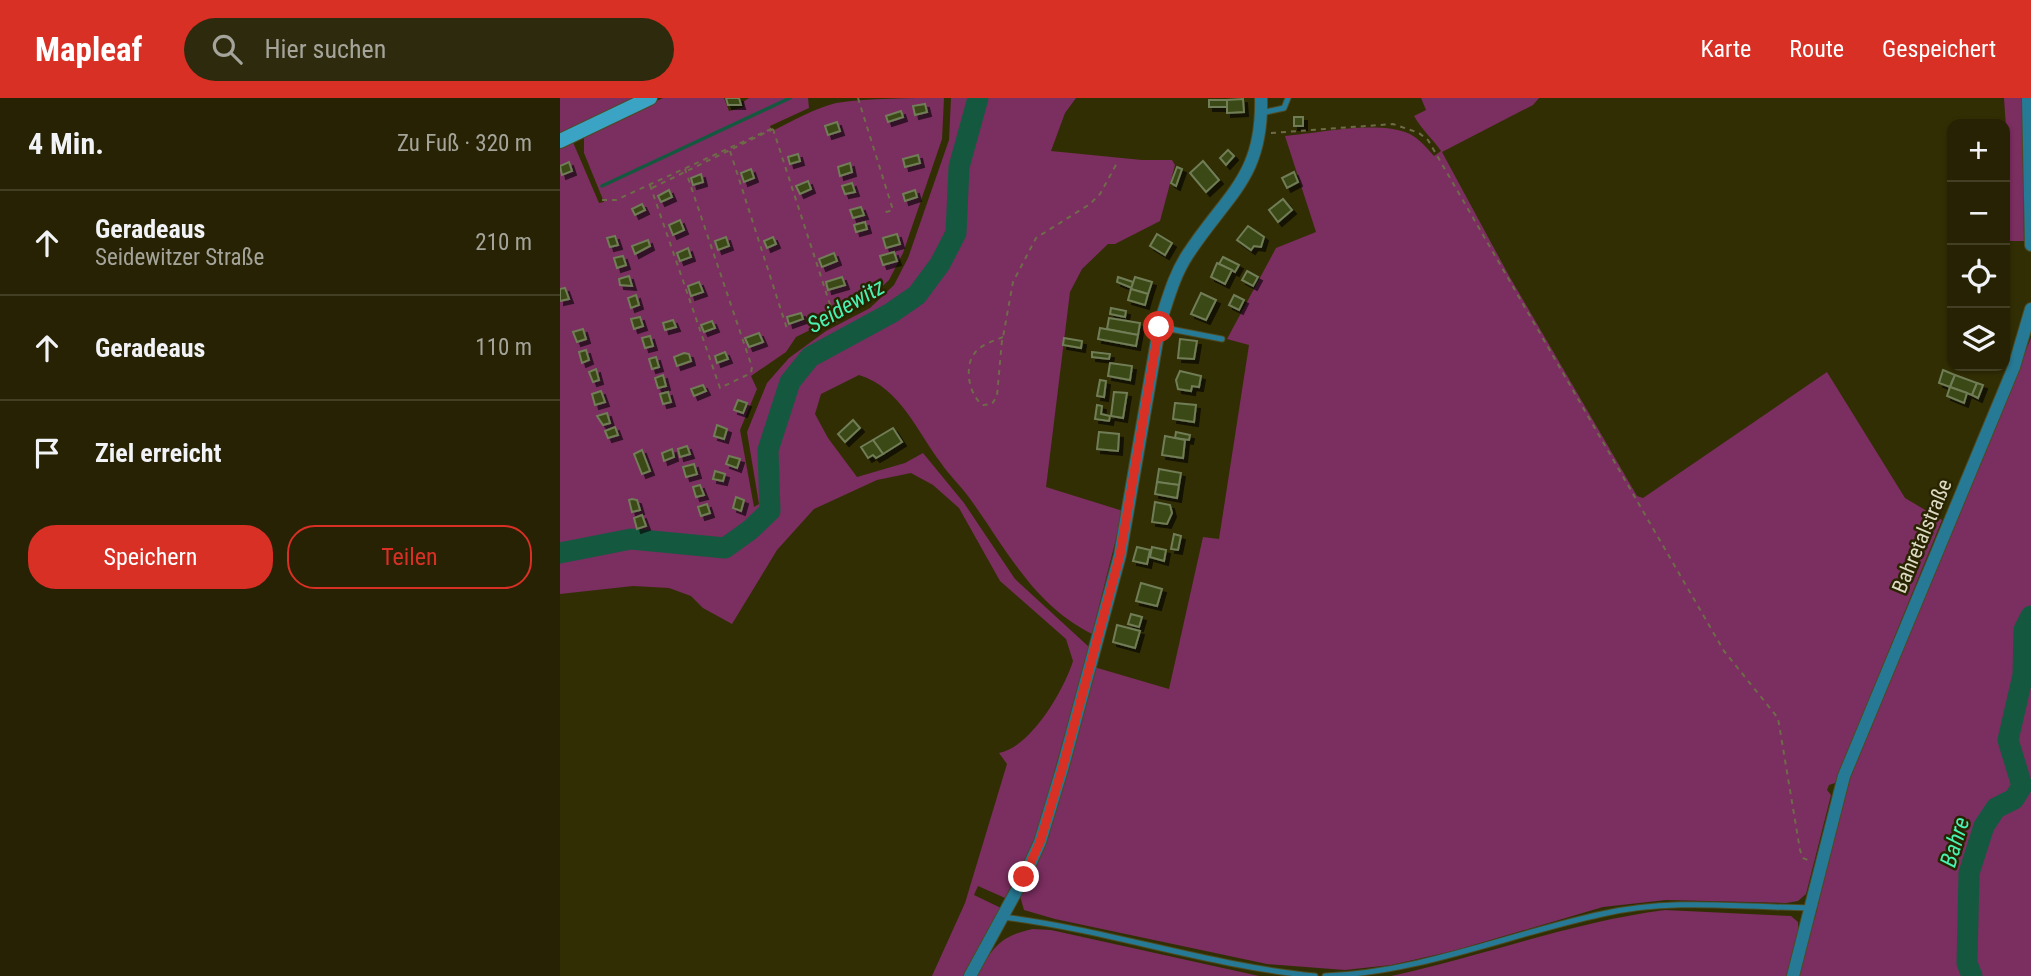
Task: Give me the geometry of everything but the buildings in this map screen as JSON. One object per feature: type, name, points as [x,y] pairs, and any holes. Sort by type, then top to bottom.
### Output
[{"type":"main road","points":[[560,141],[650,98]]},
{"type":"street","points":[[970,976],[1040,842],[1120,555],[1159,327],[1177,274],[1251,167],[1261,133],[1261,98]]},
{"type":"street","points":[[2028,98],[2031,245]]},
{"type":"street","name":"Bahretalstraße","points":[[1793,976],[1844,776],[2014,367],[2031,309]]},
{"type":"lane","points":[[1261,113],[1284,108],[1288,98]]},
{"type":"lane","points":[[1159,327],[1222,339]]},
{"type":"lane","points":[[1325,976],[1391,969],[1453,956],[1602,914],[1666,904],[1810,908]]},
{"type":"lane","points":[[1003,917],[1052,923],[1266,971],[1315,976]]},
{"type":"path","points":[[858,98],[893,210],[883,214]]},
{"type":"path","points":[[1261,133],[1393,124],[1427,140],[1724,651],[1778,718],[1800,850],[1803,858],[1820,867]]},
{"type":"path","points":[[602,200],[616,200],[651,186],[773,129]]},
{"type":"path","points":[[685,171],[773,129]]},
{"type":"path","points":[[773,129],[836,323]]},
{"type":"path","points":[[730,151],[788,332]]},
{"type":"path","points":[[1003,337],[975,351],[969,362],[972,388],[983,405],[992,404],[998,396],[1003,337],[1013,282],[1035,238],[1095,199],[1117,163]]},
{"type":"path","points":[[651,186],[720,388],[751,373],[752,368],[685,171]]},
{"type":"shaded area","points":[[560,98],[637,98],[560,134]]},
{"type":"shaded area","points":[[663,98],[724,98],[729,111],[744,107],[743,102],[749,98],[808,98],[809,108],[770,126],[772,131],[836,103],[876,99],[944,98],[942,139],[903,253],[889,280],[866,302],[796,337],[786,352],[751,376],[757,389],[740,430],[754,507],[759,504],[747,432],[767,383],[789,358],[826,331],[870,308],[894,285],[908,258],[949,140],[951,98],[1076,98],[1065,113],[1051,151],[1142,160],[1172,160],[1175,165],[1160,221],[1115,244],[1108,244],[1082,269],[1070,292],[1046,487],[1123,511],[1092,634],[1071,622],[1036,591],[944,467],[907,412],[886,390],[859,375],[821,394],[815,414],[828,438],[857,477],[905,463],[923,453],[964,503],[1015,579],[1089,647],[1036,838],[1005,898],[978,886],[974,895],[1001,908],[963,976],[932,976],[965,903],[1007,764],[999,753],[1011,749],[1023,740],[1045,716],[1073,661],[1066,639],[1000,581],[959,508],[933,485],[911,473],[877,480],[814,509],[777,550],[732,624],[703,608],[691,596],[669,588],[633,586],[560,594],[560,146],[572,140],[599,203],[604,202],[584,153],[584,134]]},
{"type":"shaded area","points":[[1421,98],[1539,98],[1533,105],[1442,152],[1508,274],[1637,496],[1643,498],[1827,372],[1905,498],[1942,520],[1835,783],[1829,785],[1827,790],[1831,795],[1806,894],[1798,901],[1786,903],[1666,900],[1603,907],[1453,951],[1391,965],[1345,970],[1267,964],[1024,910],[1020,896],[1094,667],[1169,689],[1203,537],[1219,539],[1249,345],[1227,339],[1276,248],[1316,232],[1285,136],[1362,128],[1393,129],[1413,136],[1434,156],[1441,151],[1414,116],[1426,110]]},
{"type":"shaded area","points":[[2004,98],[2022,98],[2024,241],[2010,241],[2010,119],[2005,119]]},
{"type":"shaded area","points":[[2031,338],[2031,976],[1798,976],[1817,910],[1832,835],[1848,778]]},
{"type":"shaded area","points":[[1665,910],[1791,916],[1798,922],[1798,930],[1788,976],[1391,976],[1562,931]]},
{"type":"shaded area","points":[[1033,929],[1051,930],[1259,976],[977,976],[998,945],[1012,935]]},
{"type":"waterway","points":[[602,186],[790,98]]},
{"type":"waterway","name":"Seidewitz","points":[[560,553],[631,539],[725,548],[770,511],[768,450],[790,382],[810,357],[891,313],[917,295],[940,264],[956,233],[959,167],[978,98]]},
{"type":"waterway","name":"Bahre","points":[[1972,976],[1967,963],[1969,873],[1984,826],[1996,808],[2014,799],[2022,786],[2008,740],[2023,675],[2024,630],[2031,616]]},
{"type":"route","points":[[1024,877],[1040,842],[1063,766],[1120,555],[1159,327]]}]
